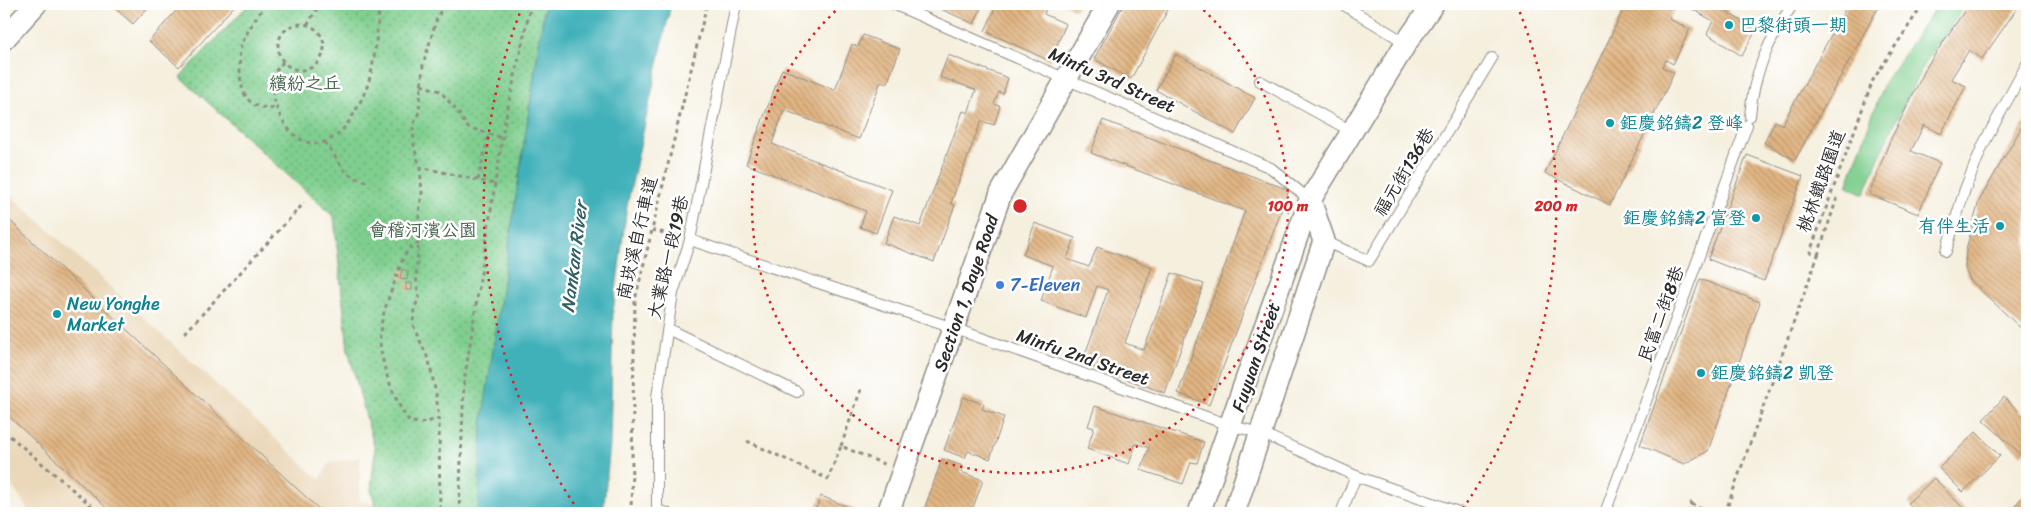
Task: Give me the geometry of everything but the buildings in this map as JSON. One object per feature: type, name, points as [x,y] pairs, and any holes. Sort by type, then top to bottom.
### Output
[{"type":"street","points":[[4,39],[36,4]]},
{"type":"street","name":"Section 1, Daye Road","points":[[888,513],[1001,194],[1109,4]]},
{"type":"street","name":"Fuyuan Street","points":[[1199,513],[1232,426],[1310,200],[1406,43],[1433,4]]},
{"type":"street","points":[[1310,200],[1324,240]]},
{"type":"street","name":"Fuyuan Street","points":[[1234,513],[1324,240]]},
{"type":"lane","name":"大業路一段19巷","points":[[667,513],[658,510],[658,397],[673,293],[690,240],[736,4]]},
{"type":"lane","name":"Minfu 3rd Street","points":[[893,4],[1066,77],[1270,168],[1310,200]]},
{"type":"lane","points":[[1342,4],[1406,43]]},
{"type":"lane","name":"民富二街8巷","points":[[1605,513],[1749,121],[1752,90],[1761,61],[1777,26],[1792,4]]},
{"type":"lane","name":"福元街136巷","points":[[1324,240],[1369,260],[1492,58]]},
{"type":"lane","points":[[1946,251],[1965,189],[1983,145],[2027,64]]},
{"type":"lane","points":[[1260,81],[1351,131]]},
{"type":"lane","name":"Minfu 2nd Street","points":[[690,240],[953,328],[1232,426],[1260,433],[1356,476],[1461,513]]},
{"type":"lane","points":[[668,329],[797,392]]},
{"type":"lane","points":[[1341,513],[1356,476]]},
{"type":"path","points":[[266,4],[252,23],[240,52],[241,82],[247,100],[262,109],[276,108]]},
{"type":"path","points":[[307,25],[320,4]]},
{"type":"path","points":[[283,62],[275,72],[273,85],[276,108],[284,125],[296,136],[311,143],[325,142],[332,139],[342,130],[365,93],[376,46],[380,4]]},
{"type":"path","points":[[440,513],[439,419],[429,362],[413,325],[414,309],[419,298],[416,276],[419,213],[422,193],[420,167],[414,147],[413,125],[419,112],[423,65],[437,18],[444,4]]},
{"type":"path","points":[[459,513],[464,382],[502,138],[531,4]]},
{"type":"path","name":"南崁溪自行車道","points":[[631,513],[635,300],[708,4]]},
{"type":"path","name":"桃林鐵路園道","points":[[1725,513],[1743,468],[1818,255],[1810,252],[1873,80],[1923,4]]},
{"type":"path","points":[[299,24],[307,25],[320,33],[323,40],[323,54],[320,61],[314,67],[297,70],[283,62],[278,46],[284,31],[299,24]]},
{"type":"path","points":[[421,85],[440,91],[458,112],[467,127],[502,138]]},
{"type":"path","points":[[478,180],[489,134]]},
{"type":"path","points":[[325,142],[346,173],[366,182]]},
{"type":"path","points":[[420,167],[495,184]]},
{"type":"path","points":[[1818,255],[1838,195]]},
{"type":"path","points":[[186,333],[304,203]]},
{"type":"path","points":[[652,230],[690,240]]},
{"type":"path","points":[[419,244],[413,244],[409,248],[384,310],[380,333],[381,350],[389,379],[403,412],[410,422],[439,419]]},
{"type":"path","points":[[747,441],[828,479],[861,389]]},
{"type":"path","points":[[4,431],[97,512]]},
{"type":"path","points":[[840,446],[903,472]]},
{"type":"path","points":[[1688,513],[1693,498]]},
{"type":"path","points":[[1691,504],[1716,513]]},
{"type":"shaded area","name":"New Yonghe Market","points":[[4,189],[320,480],[329,463],[360,457],[360,501],[377,505],[378,513],[30,513],[4,474]]},
{"type":"green space","name":"會稽河濱公園","points":[[249,4],[545,4],[500,304],[478,513],[378,513],[371,490],[375,450],[348,350],[334,217],[180,77]]},
{"type":"green space","points":[[1938,4],[1966,4],[1923,66],[1887,139],[1864,194],[1847,186],[1884,83]]},
{"type":"water","name":"Nankan River","points":[[545,4],[671,4],[627,206],[613,312],[610,445],[603,513],[478,513],[482,423]]},
{"type":"place","name":"巴黎街頭一期","points":[[1729,25]]},
{"type":"place","name":"鉅慶銘鑄2 登峰","points":[[1610,123]]},
{"type":"place","name":"鉅慶銘鑄2 富登","points":[[1756,218]]},
{"type":"place","name":"有伴生活","points":[[2000,226]]},
{"type":"place","name":"7-Eleven","points":[[1000,285]]},
{"type":"place","name":"New Yonghe Market","points":[[57,314]]},
{"type":"place","name":"鉅慶銘鑄2 凱登","points":[[1701,373]]},
{"type":"park label","name":"繽紛之丘","points":[[305,83]]}]
